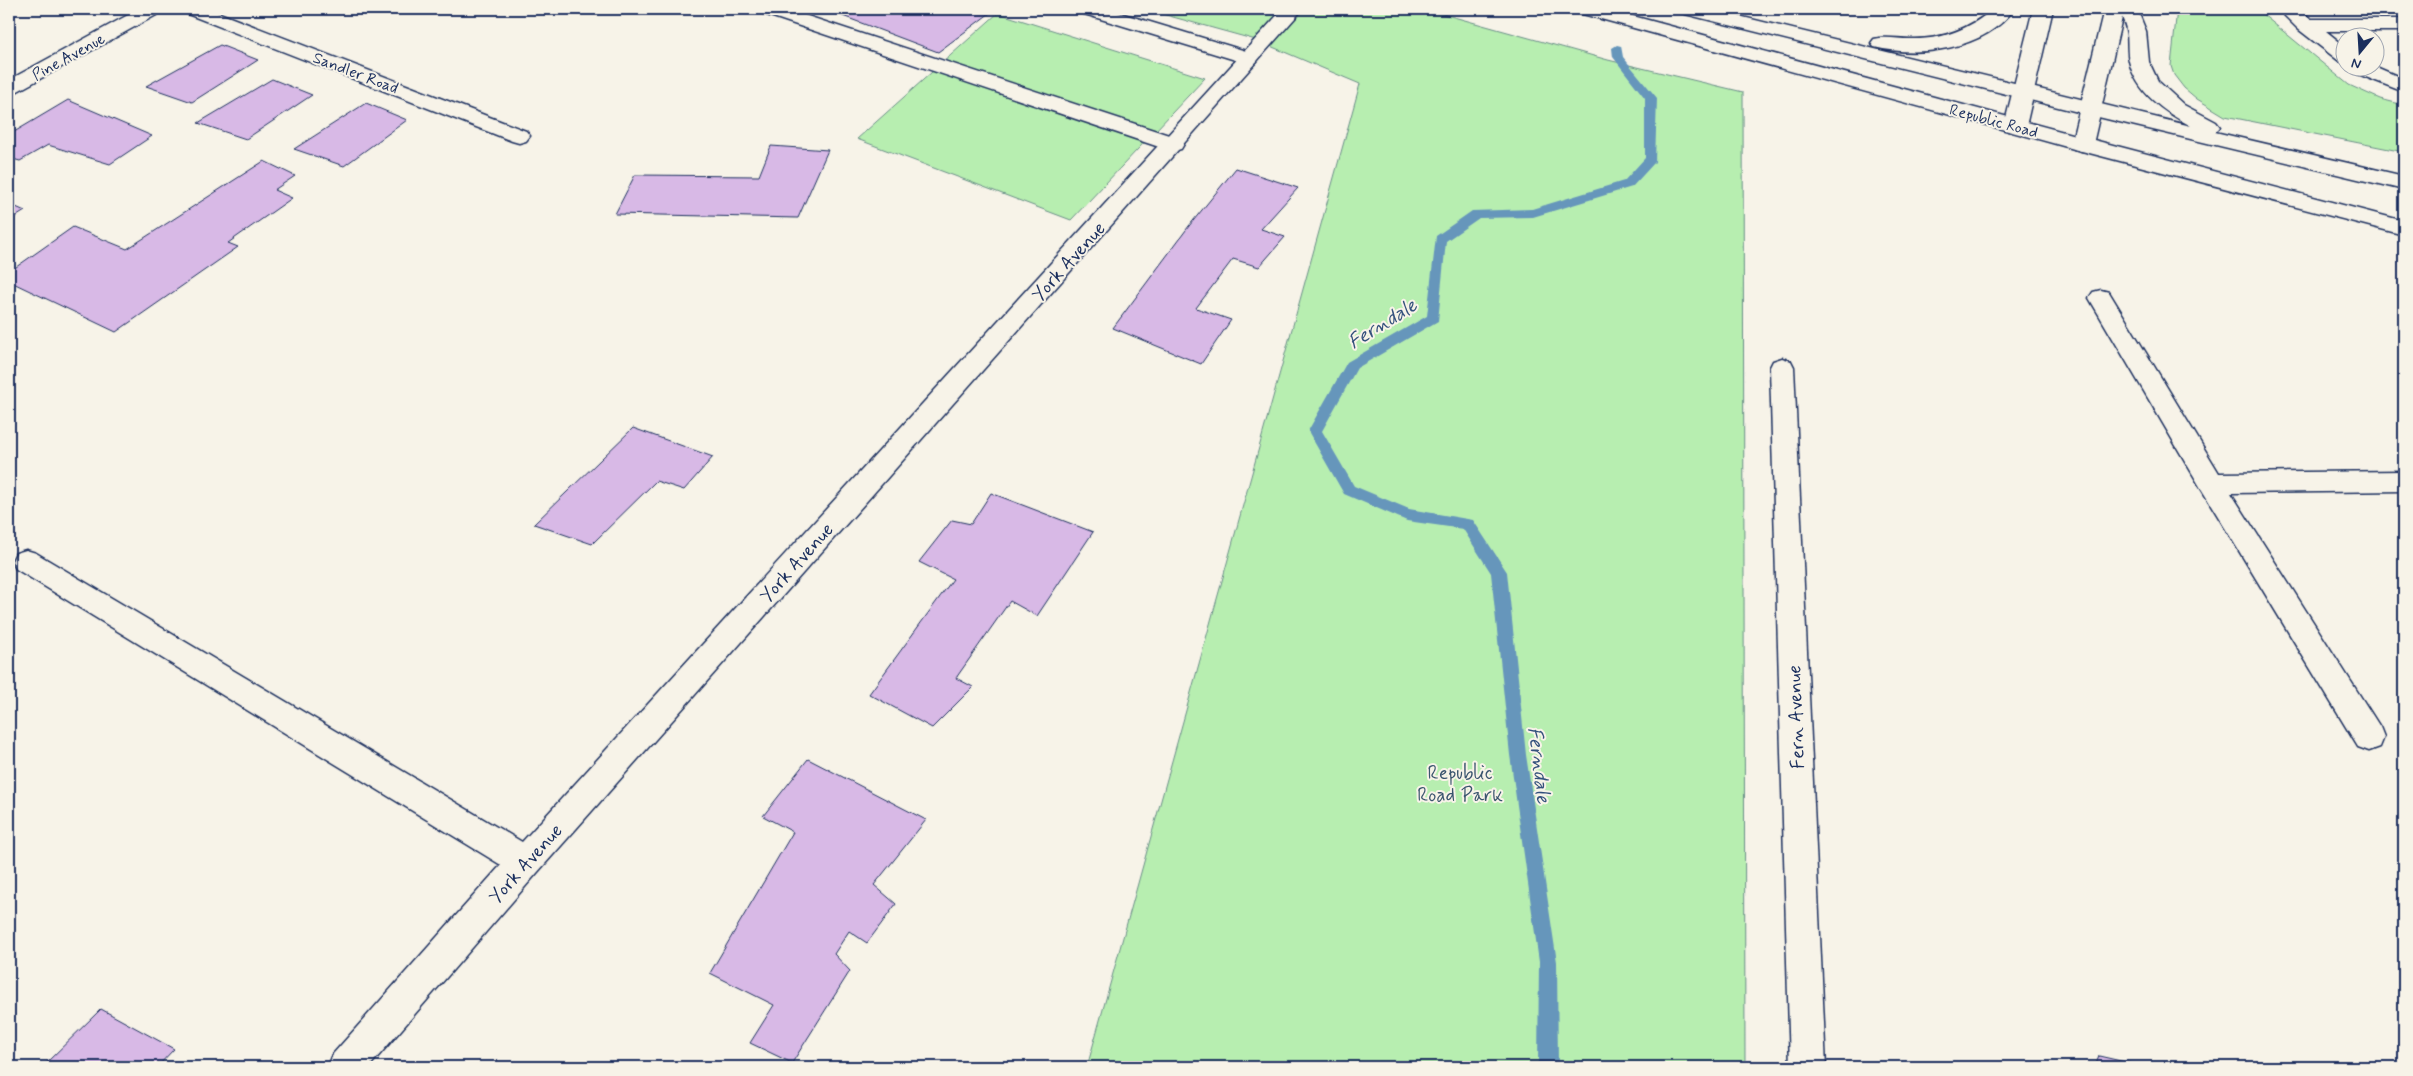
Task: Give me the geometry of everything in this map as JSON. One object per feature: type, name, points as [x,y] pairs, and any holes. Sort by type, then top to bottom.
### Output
[{"type":"street","name":"Pine Avenue","points":[[9,88],[153,9]]},
{"type":"street","name":"Sandler Road","points":[[192,9],[519,136]]},
{"type":"street","points":[[768,9],[1173,144]]},
{"type":"street","points":[[1088,9],[1249,58]]},
{"type":"street","name":"York Avenue","points":[[346,1067],[525,862],[1293,9]]},
{"type":"street","name":"Republic Road","points":[[1586,9],[2082,144],[2404,228]]},
{"type":"street","name":"Republic Road","points":[[1688,9],[2090,109],[2404,183]]},
{"type":"street","points":[[1729,19],[1881,43],[1938,45],[1973,34],[1991,22],[2004,9]]},
{"type":"street","points":[[2015,126],[2042,9]]},
{"type":"street","points":[[2082,144],[2114,9]]},
{"type":"street","points":[[2128,9],[2136,27],[2139,61],[2144,77],[2160,96],[2198,122],[2252,146]]},
{"type":"street","points":[[2287,9],[2304,25],[2336,49]]},
{"type":"street","points":[[2304,25],[2404,25]]},
{"type":"street","points":[[2384,78],[2404,86]]},
{"type":"street","points":[[2101,298],[2211,483],[2368,737]]},
{"type":"street","name":"Fern Avenue","points":[[1782,367],[1808,1067]]},
{"type":"street","points":[[2211,483],[2404,481]]},
{"type":"street","points":[[26,561],[525,862]]},
{"type":"green space","name":"Republic Road Park","points":[[1144,9],[1425,9],[1608,60],[1743,92],[1745,1067],[1087,1067],[1360,84],[1256,40]]},
{"type":"green space","points":[[2177,9],[2256,9],[2336,74],[2336,78],[2340,78],[2349,85],[2380,99],[2404,105],[2404,152],[2225,116],[2197,99],[2184,88],[2174,75],[2171,66]]},
{"type":"green space","points":[[998,13],[1205,78],[1071,220],[857,139]]},
{"type":"building","points":[[847,9],[994,10],[938,52],[840,15]]},
{"type":"building","points":[[220,45],[258,60],[192,102],[146,86]]},
{"type":"building","points":[[272,79],[312,95],[246,139],[198,123]]},
{"type":"building","points":[[68,100],[152,136],[110,164],[48,145],[20,161],[9,158],[9,135]]},
{"type":"building","points":[[366,103],[407,120],[344,166],[294,149]]},
{"type":"building","points":[[771,146],[828,150],[798,218],[615,214],[635,175],[759,176]]},
{"type":"building","points":[[264,161],[295,176],[274,190],[292,198],[228,243],[238,247],[116,332],[9,281],[9,272],[73,227],[127,249]]},
{"type":"building","points":[[1236,168],[1298,188],[1261,229],[1285,237],[1259,267],[1233,259],[1196,308],[1231,320],[1201,364],[1113,328],[1189,226]]},
{"type":"building","points":[[9,204],[25,211],[9,221]]},
{"type":"building","points":[[633,428],[713,457],[684,490],[656,481],[592,544],[534,524]]},
{"type":"building","points":[[991,493],[1093,532],[1037,616],[1010,601],[956,678],[973,687],[932,728],[869,694],[953,579],[919,562],[952,520],[971,524]]},
{"type":"building","points":[[808,759],[926,820],[874,885],[896,904],[867,943],[849,931],[834,954],[850,971],[792,1063],[750,1043],[774,1005],[710,973],[793,832],[763,816]]},
{"type":"building","points":[[101,1009],[174,1049],[157,1067],[42,1067]]},
{"type":"building","points":[[2099,1056],[2147,1067],[2095,1067]]},
{"type":"waterway","name":"Ferndale","points":[[1548,1067],[1548,962],[1518,755],[1499,572],[1468,524],[1407,515],[1349,490],[1315,431],[1352,365],[1433,318],[1440,239],[1476,214],[1533,213],[1628,184],[1651,159],[1651,98],[1618,57],[1617,48]]}]
